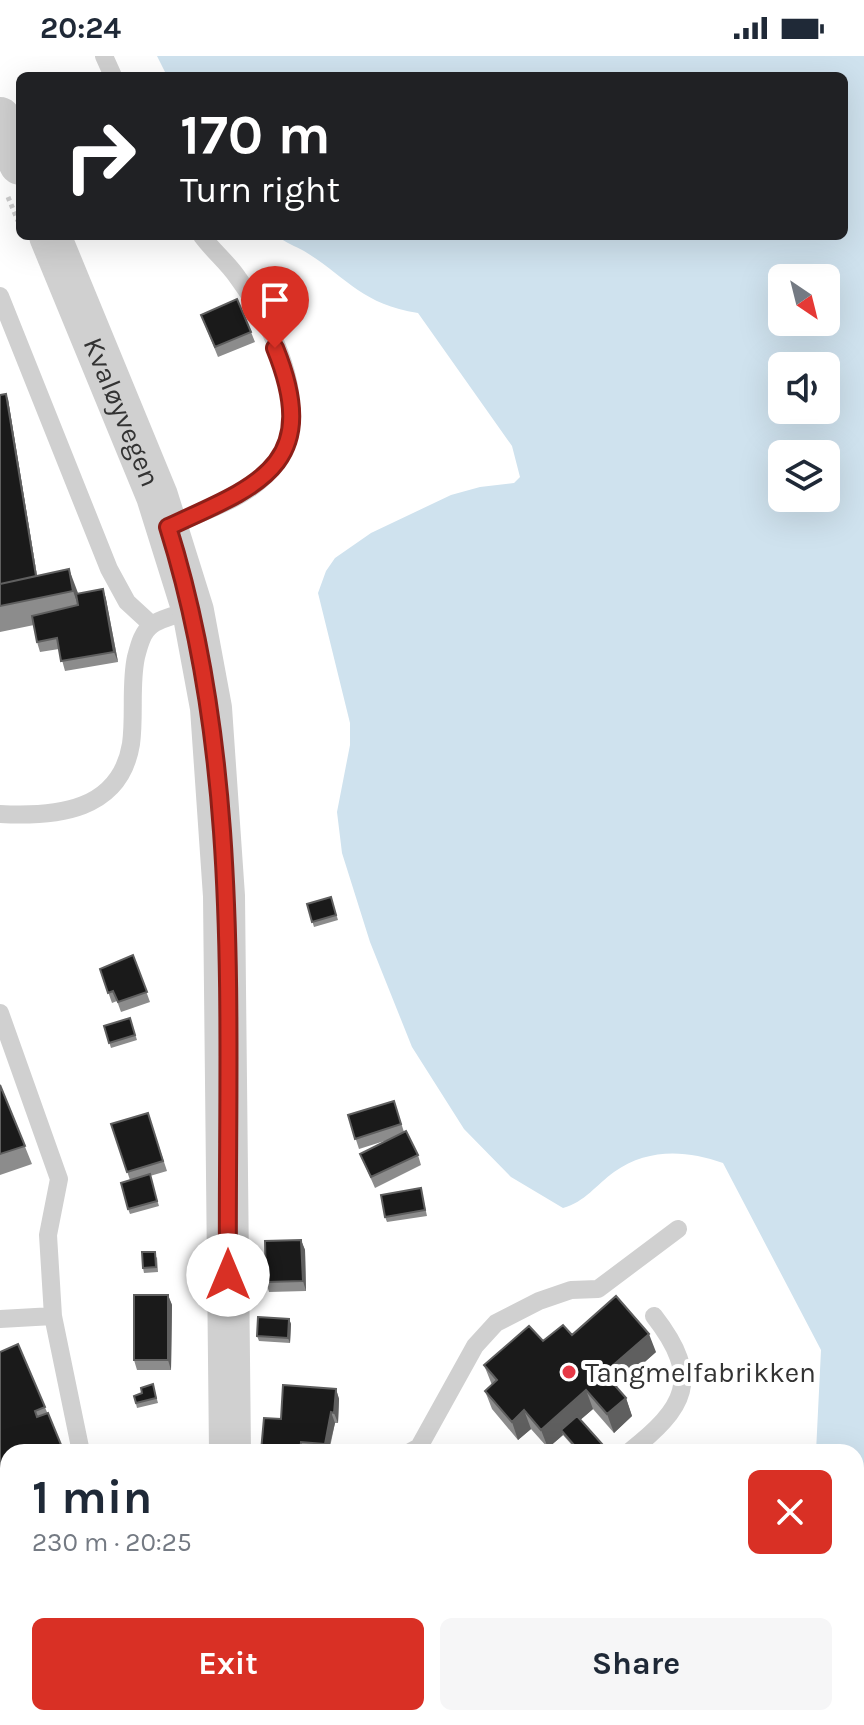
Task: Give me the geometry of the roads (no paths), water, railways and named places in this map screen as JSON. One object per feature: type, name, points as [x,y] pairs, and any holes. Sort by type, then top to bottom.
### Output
[{"type":"street","points":[[0,118],[12,176]]},
{"type":"street","name":"Kvaløyvegen","points":[[52,240],[139,447],[168,527],[193,611],[213,723],[223,881],[230,1444]]},
{"type":"lane","points":[[168,527],[248,490],[271,470],[294,419],[286,375],[255,304],[238,277],[206,240]]},
{"type":"lane","points":[[0,296],[109,569],[127,602],[152,625]]},
{"type":"lane","points":[[0,814],[31,815],[79,808],[102,798],[116,783],[131,744],[133,669],[143,635],[152,625],[193,611]]},
{"type":"lane","points":[[0,1013],[59,1179],[48,1235],[53,1316],[79,1444]]},
{"type":"lane","points":[[421,1444],[475,1346],[496,1323],[539,1301],[571,1290],[598,1289],[678,1229]]},
{"type":"lane","points":[[0,1319],[53,1316]]},
{"type":"lane","points":[[639,1444],[665,1424],[680,1400],[681,1361],[654,1316]]},
{"type":"water","points":[[157,56],[864,56],[864,1444],[816,1444],[821,1350],[723,1163],[681,1154],[654,1155],[627,1164],[584,1197],[563,1208],[511,1177],[464,1129],[412,1047],[370,942],[342,853],[337,812],[350,745],[350,723],[318,593],[326,571],[335,558],[371,533],[451,495],[480,487],[514,483],[520,477],[512,446],[418,313],[368,297],[304,251],[283,240],[848,240],[848,72],[165,72]]},
{"type":"place","name":"Tangmelfabrikken","points":[[569,1372]]}]
